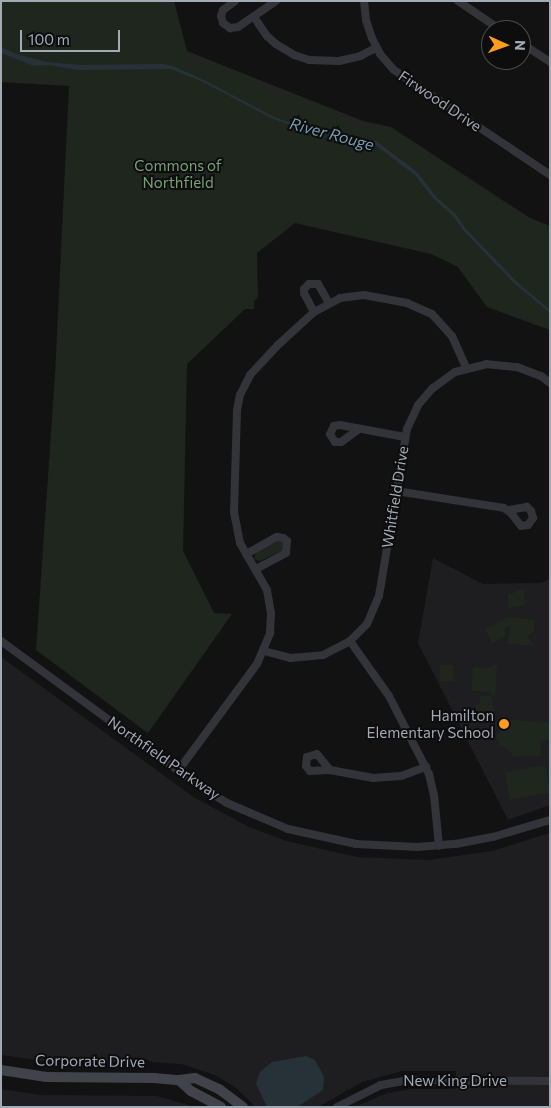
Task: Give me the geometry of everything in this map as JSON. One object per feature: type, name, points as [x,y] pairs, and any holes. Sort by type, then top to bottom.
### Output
[{"type":"street","points":[[235,1],[222,13],[221,20],[226,27],[238,27],[276,1]]},
{"type":"street","name":"Firwood Drive","points":[[364,1],[368,28],[376,48],[398,73],[550,175]]},
{"type":"street","points":[[458,1],[487,20]]},
{"type":"street","points":[[254,17],[267,36],[276,44],[294,55],[309,60],[339,61],[360,56],[376,48]]},
{"type":"street","points":[[531,50],[550,62]]},
{"type":"street","points":[[314,312],[304,293],[304,289],[309,284],[318,284],[329,303]]},
{"type":"street","points":[[178,771],[257,664],[270,633],[271,606],[265,584],[246,554],[236,532],[234,512],[236,419],[240,395],[255,368],[314,312],[329,303],[349,296],[372,295],[419,307],[432,314],[447,329],[457,343],[466,368]]},
{"type":"street","name":"Whitfield Drive","points":[[264,651],[280,657],[306,658],[331,652],[350,641],[367,624],[379,596],[405,437],[414,412],[427,394],[447,376],[466,368],[486,364],[510,365],[531,372],[550,383]]},
{"type":"street","points":[[359,429],[405,437]]},
{"type":"street","points":[[396,491],[508,510]]},
{"type":"street","points":[[246,554],[277,538],[283,538],[287,541],[286,552],[256,569]]},
{"type":"street","name":"Northfield Parkway","points":[[1,641],[178,771],[227,802],[303,834],[371,846],[439,846],[493,837],[550,820]]},
{"type":"street","points":[[350,641],[389,696],[426,767],[433,789],[439,846]]},
{"type":"street","points":[[330,770],[360,776],[388,778],[410,774],[426,767]]},
{"type":"street","name":"Corporate Drive","points":[[1,1070],[46,1077],[179,1080],[195,1078],[226,1093],[243,1107]]},
{"type":"street","points":[[179,1080],[191,1091],[220,1106],[226,1093]]},
{"type":"street","name":"New King Drive","points":[[337,1107],[380,1085],[408,1080],[550,1081]]},
{"type":"shaded area","name":"Hamilton Elementary School","points":[[433,558],[483,584],[541,583],[550,579],[550,805],[508,820],[418,643]]},
{"type":"shaded area","points":[[1,657],[195,798],[251,828],[286,841],[357,857],[428,860],[492,851],[550,833],[550,1107],[355,1107],[387,1093],[412,1089],[455,1089],[456,1071],[402,1071],[362,1082],[318,1107],[256,1107],[235,1087],[215,1075],[181,1064],[152,1062],[146,1059],[112,1062],[51,1062],[2,1055]]},
{"type":"shaded area","points":[[1,1089],[41,1095],[157,1096],[195,1107],[1,1107]]},
{"type":"green space","name":"Commons of Northfield","points":[[1,1],[174,1],[187,51],[363,121],[391,127],[530,218],[550,226],[550,330],[487,307],[458,267],[431,254],[295,223],[257,253],[258,297],[254,301],[254,309],[245,309],[187,364],[183,551],[214,613],[232,614],[148,733],[36,650],[55,375],[69,86],[1,82]]},
{"type":"green space","points":[[278,541],[283,542],[283,550],[260,561],[254,559],[256,552]]},
{"type":"green space","points":[[524,590],[525,605],[508,608],[508,595]]},
{"type":"green space","points":[[508,617],[534,620],[534,631],[527,636],[535,646],[508,644],[510,626],[505,628],[505,636],[492,643],[485,630]]},
{"type":"green space","points":[[497,663],[495,699],[490,692],[471,691],[473,667],[491,668]]},
{"type":"green space","points":[[440,665],[453,665],[453,681],[440,681]]},
{"type":"green space","points":[[479,696],[492,696],[495,716],[478,720],[475,705],[480,704]]},
{"type":"green space","points":[[504,719],[550,723],[550,740],[541,741],[540,756],[513,757],[509,750],[500,745],[496,736],[502,730],[499,726],[504,724]]},
{"type":"green space","points":[[545,765],[550,793],[509,800],[505,772]]},
{"type":"water","name":"River Rouge","points":[[1,47],[16,54],[47,62],[82,65],[163,64],[173,66],[274,117],[305,128],[376,141],[417,172],[437,198],[456,214],[465,228],[516,281],[550,310],[550,313],[514,283],[463,230],[454,217],[432,197],[415,175],[374,144],[304,130],[273,119],[203,82],[171,69],[79,70],[48,65],[34,66],[1,53]]},
{"type":"water","points":[[306,1056],[315,1060],[324,1077],[323,1090],[297,1107],[267,1107],[256,1084],[260,1072],[272,1062]]},
{"type":"place","name":"Hamilton Elementary School","points":[[504,724]]}]
